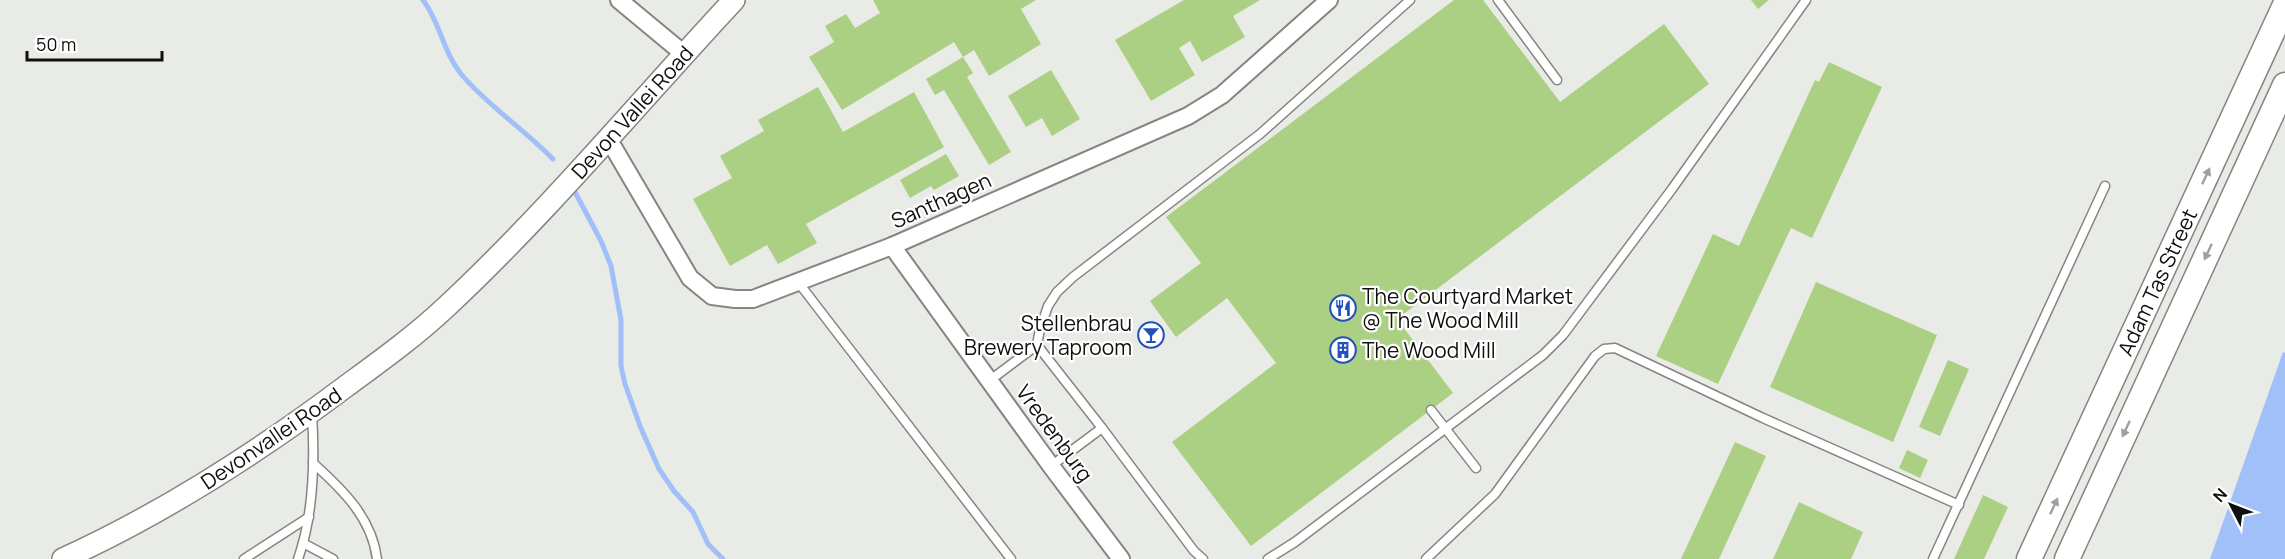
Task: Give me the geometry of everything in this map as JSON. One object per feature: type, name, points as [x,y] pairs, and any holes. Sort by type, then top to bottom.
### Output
[{"type":"main road","name":"Adam Tas Street","points":[[2029,559],[2285,5]]},
{"type":"main road","name":"Adam Tas Street","points":[[2067,559],[2285,85]]},
{"type":"street","points":[[619,0],[684,54]]},
{"type":"street","name":"Devon Vallei Road","points":[[462,292],[609,140],[734,0]]},
{"type":"street","name":"Santhagen","points":[[609,140],[690,278],[712,296],[753,299],[892,246],[1174,123],[1222,95],[1329,0]]},
{"type":"street","name":"Vredenburg","points":[[892,246],[1121,559]]},
{"type":"street","name":"Devonvallei Road","points":[[69,558],[200,488],[312,412],[396,349],[462,292]]},
{"type":"lane","points":[[989,381],[1037,345],[1045,314],[1057,292],[1097,256],[1260,134],[1410,0]]},
{"type":"lane","points":[[1498,0],[1557,80]]},
{"type":"lane","points":[[1268,559],[1295,542],[1543,354],[1570,327],[1672,189],[1806,0]]},
{"type":"lane","points":[[1236,152],[1242,160]]},
{"type":"lane","points":[[1933,559],[2105,186]]},
{"type":"lane","points":[[798,282],[1011,559]]},
{"type":"lane","points":[[1037,345],[1203,559]]},
{"type":"lane","points":[[1426,559],[1495,494],[1595,356],[1604,349],[1615,348],[1763,418],[1959,505]]},
{"type":"lane","points":[[1431,410],[1476,468]]},
{"type":"lane","points":[[298,559],[309,517],[313,464],[312,412]]},
{"type":"lane","points":[[1051,466],[1102,428]]},
{"type":"lane","points":[[313,464],[343,489],[368,525],[373,535],[377,559]]},
{"type":"lane","points":[[244,559],[309,517]]},
{"type":"lane","points":[[303,543],[333,559]]},
{"type":"water","points":[[2283,352],[2285,353],[2285,559],[2210,559]]},
{"type":"building","points":[[873,0],[1036,0],[1021,9],[1041,44],[989,76],[974,50],[963,57],[954,42],[842,110],[809,57],[834,42],[825,26],[846,14],[855,28],[880,13]]},
{"type":"building","points":[[1184,0],[1260,0],[1233,16],[1245,37],[1202,62],[1190,41],[1179,48],[1195,75],[1151,101],[1115,40]]},
{"type":"building","points":[[1454,0],[1483,0],[1560,102],[1664,24],[1709,84],[1397,319],[1453,393],[1251,546],[1172,442],[1276,363],[1227,298],[1176,337],[1150,301],[1201,263],[1166,217]]},
{"type":"building","points":[[1751,0],[1769,0],[1758,9]]},
{"type":"building","points":[[963,57],[973,73],[967,77],[1011,152],[989,165],[944,90],[935,95],[926,79]]},
{"type":"building","points":[[1829,62],[1882,87],[1812,238],[1791,228],[1718,384],[1656,356],[1713,234],[1739,246],[1815,80],[1819,82]]},
{"type":"building","points":[[1051,70],[1080,119],[1052,136],[1042,118],[1026,127],[1008,96]]},
{"type":"building","points":[[818,87],[843,132],[914,92],[944,147],[806,224],[817,243],[778,264],[767,245],[730,266],[693,199],[732,178],[720,156],[764,131],[758,120]]},
{"type":"building","points":[[946,154],[959,176],[934,190],[931,186],[910,198],[900,180]]},
{"type":"building","points":[[1816,282],[1937,335],[1893,442],[1770,387]]},
{"type":"building","points":[[1948,360],[1969,369],[1940,436],[1919,427]]},
{"type":"building","points":[[1735,442],[1766,456],[1719,559],[1681,559]]},
{"type":"building","points":[[1907,450],[1928,460],[1920,478],[1899,468]]},
{"type":"building","points":[[1983,495],[2008,507],[1984,559],[1954,559]]},
{"type":"building","points":[[1799,502],[1863,532],[1851,559],[1773,559]]},
{"type":"waterway","points":[[423,0],[461,74],[483,97],[553,159]]},
{"type":"waterway","points":[[575,192],[601,241],[611,266],[621,320],[621,366],[640,426],[659,469],[674,491],[693,512],[708,544],[723,559]]},
{"type":"place","name":"The Courtyard Market @ The Wood Mill","points":[[1343,308]]},
{"type":"place","name":"Stellenbrau Brewery Taproom","points":[[1151,335]]},
{"type":"place","name":"The Wood Mill","points":[[1343,350]]}]
